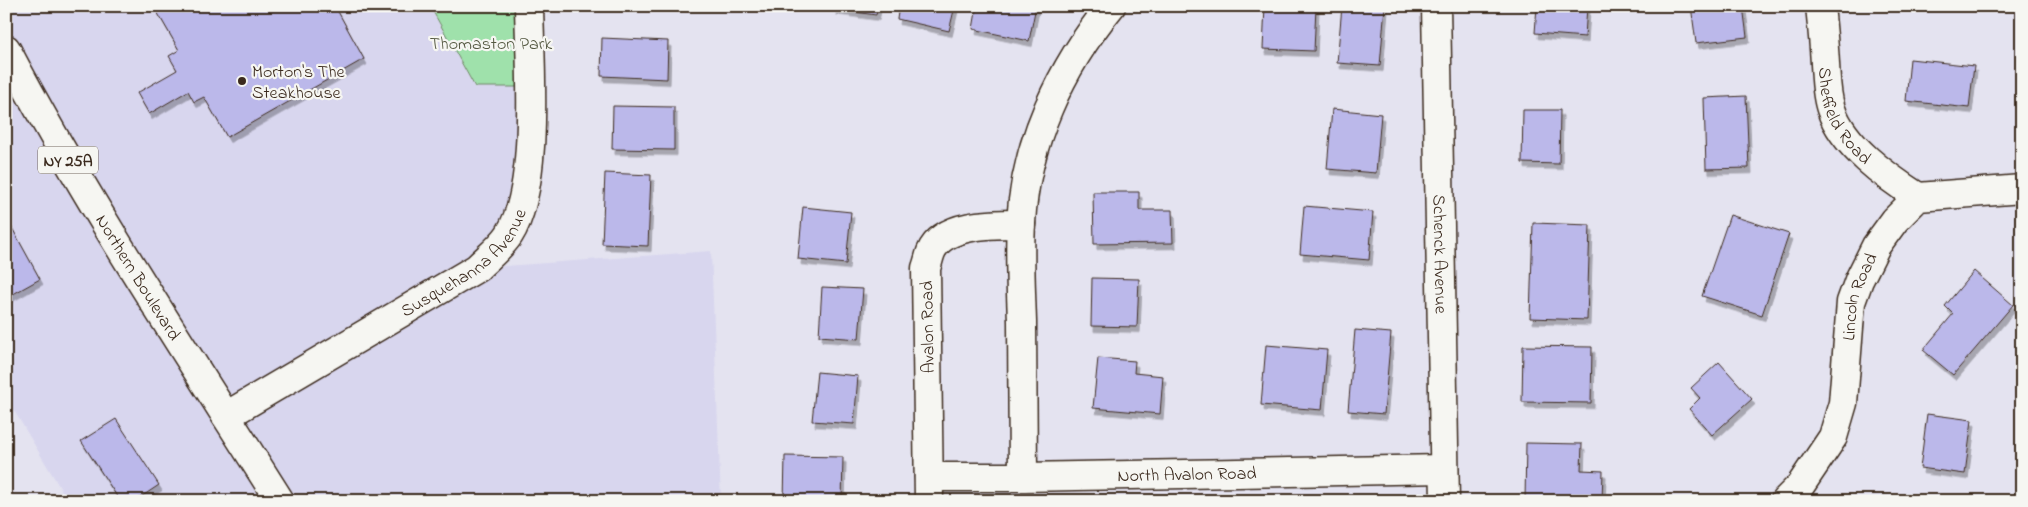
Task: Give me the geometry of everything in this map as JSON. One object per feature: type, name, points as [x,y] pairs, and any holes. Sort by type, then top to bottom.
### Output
[{"type":"street","name":"Susquehanna Avenue","points":[[226,416],[477,268],[509,236],[522,204],[526,187],[530,142],[529,6]]},
{"type":"street","points":[[1023,477],[1021,224],[1029,169],[1040,131],[1054,94],[1068,67],[1111,6]]},
{"type":"street","name":"Schenck Avenue","points":[[1436,6],[1445,501]]},
{"type":"street","name":"Sheffield Road","points":[[1820,6],[1827,91],[1831,110],[1840,126],[1864,156],[1918,198]]},
{"type":"street","name":"Northern Boulevard","points":[[6,49],[78,177],[134,270],[280,501]]},
{"type":"street","points":[[1918,198],[2022,189]]},
{"type":"street","name":"Lincoln Road","points":[[1785,501],[1800,486],[1833,437],[1843,403],[1851,302],[1858,280],[1876,246],[1895,220],[1918,198]]},
{"type":"street","name":"Avalon Road","points":[[929,489],[926,268],[931,252],[947,236],[966,228],[981,224],[1021,224]]},
{"type":"street","name":"North Avalon Road","points":[[929,489],[1023,477],[1444,469]]},
{"type":"shaded area","points":[[6,6],[430,6],[475,87],[530,87],[525,199],[478,268],[711,251],[721,501],[68,501],[6,397]]},
{"type":"green space","name":"Thomaston Park","points":[[430,6],[528,6],[530,87],[475,87]]},
{"type":"building","name":"Morton's The Steakhouse","points":[[163,6],[335,6],[364,59],[227,137],[204,97],[194,102],[188,91],[149,114],[137,93],[177,70],[169,56],[179,50],[156,10]]},
{"type":"building","points":[[833,6],[878,6],[876,15],[833,9]]},
{"type":"building","points":[[899,6],[955,6],[949,31],[897,19]]},
{"type":"building","points":[[977,6],[1036,6],[1029,41],[973,29]]},
{"type":"building","points":[[1265,6],[1316,6],[1314,51],[1263,49]]},
{"type":"building","points":[[1342,6],[1385,6],[1380,66],[1337,63]]},
{"type":"building","points":[[1537,6],[1587,6],[1585,37],[1535,33]]},
{"type":"building","points":[[1691,6],[1743,6],[1747,37],[1696,43]]},
{"type":"building","points":[[602,38],[668,41],[667,79],[601,76]]},
{"type":"building","points":[[1910,59],[1974,66],[1969,108],[1906,101]]},
{"type":"building","points":[[1746,96],[1749,168],[1706,169],[1704,98]]},
{"type":"building","points":[[613,106],[674,107],[674,150],[612,149]]},
{"type":"building","points":[[1332,109],[1381,114],[1376,173],[1327,169]]},
{"type":"building","points":[[1523,110],[1560,110],[1559,164],[1522,163]]},
{"type":"building","points":[[605,173],[651,175],[648,246],[602,244]]},
{"type":"building","points":[[1093,192],[1139,192],[1139,210],[1172,210],[1173,243],[1094,244]]},
{"type":"building","points":[[1304,206],[1373,212],[1369,260],[1300,254]]},
{"type":"building","points":[[803,207],[851,212],[846,264],[798,259]]},
{"type":"building","points":[[1730,215],[1789,234],[1762,315],[1702,296]]},
{"type":"building","points":[[6,217],[40,279],[6,298]]},
{"type":"building","points":[[1533,223],[1590,225],[1587,320],[1530,318]]},
{"type":"building","points":[[1974,271],[2013,305],[1953,375],[1923,350],[1953,314],[1945,306]]},
{"type":"building","points":[[1092,278],[1139,279],[1137,327],[1091,326]]},
{"type":"building","points":[[822,287],[863,289],[859,339],[819,336]]},
{"type":"building","points":[[1355,330],[1391,333],[1384,414],[1348,411]]},
{"type":"building","points":[[1266,345],[1327,350],[1322,410],[1261,405]]},
{"type":"building","points":[[1523,346],[1592,347],[1591,403],[1522,402]]},
{"type":"building","points":[[1098,358],[1135,361],[1134,373],[1163,376],[1160,414],[1093,408]]},
{"type":"building","points":[[1719,362],[1752,399],[1712,435],[1689,409],[1700,398],[1691,388]]},
{"type":"building","points":[[817,372],[858,376],[854,424],[812,421]]},
{"type":"building","points":[[1927,414],[1972,420],[1965,474],[1920,468]]},
{"type":"building","points":[[116,419],[159,485],[135,501],[120,501],[81,441]]},
{"type":"building","points":[[1526,443],[1582,444],[1581,470],[1603,471],[1602,501],[1525,501]]},
{"type":"building","points":[[785,456],[843,457],[842,501],[784,501]]},
{"type":"place","name":"Morton's The Steakhouse","points":[[242,81]]}]
